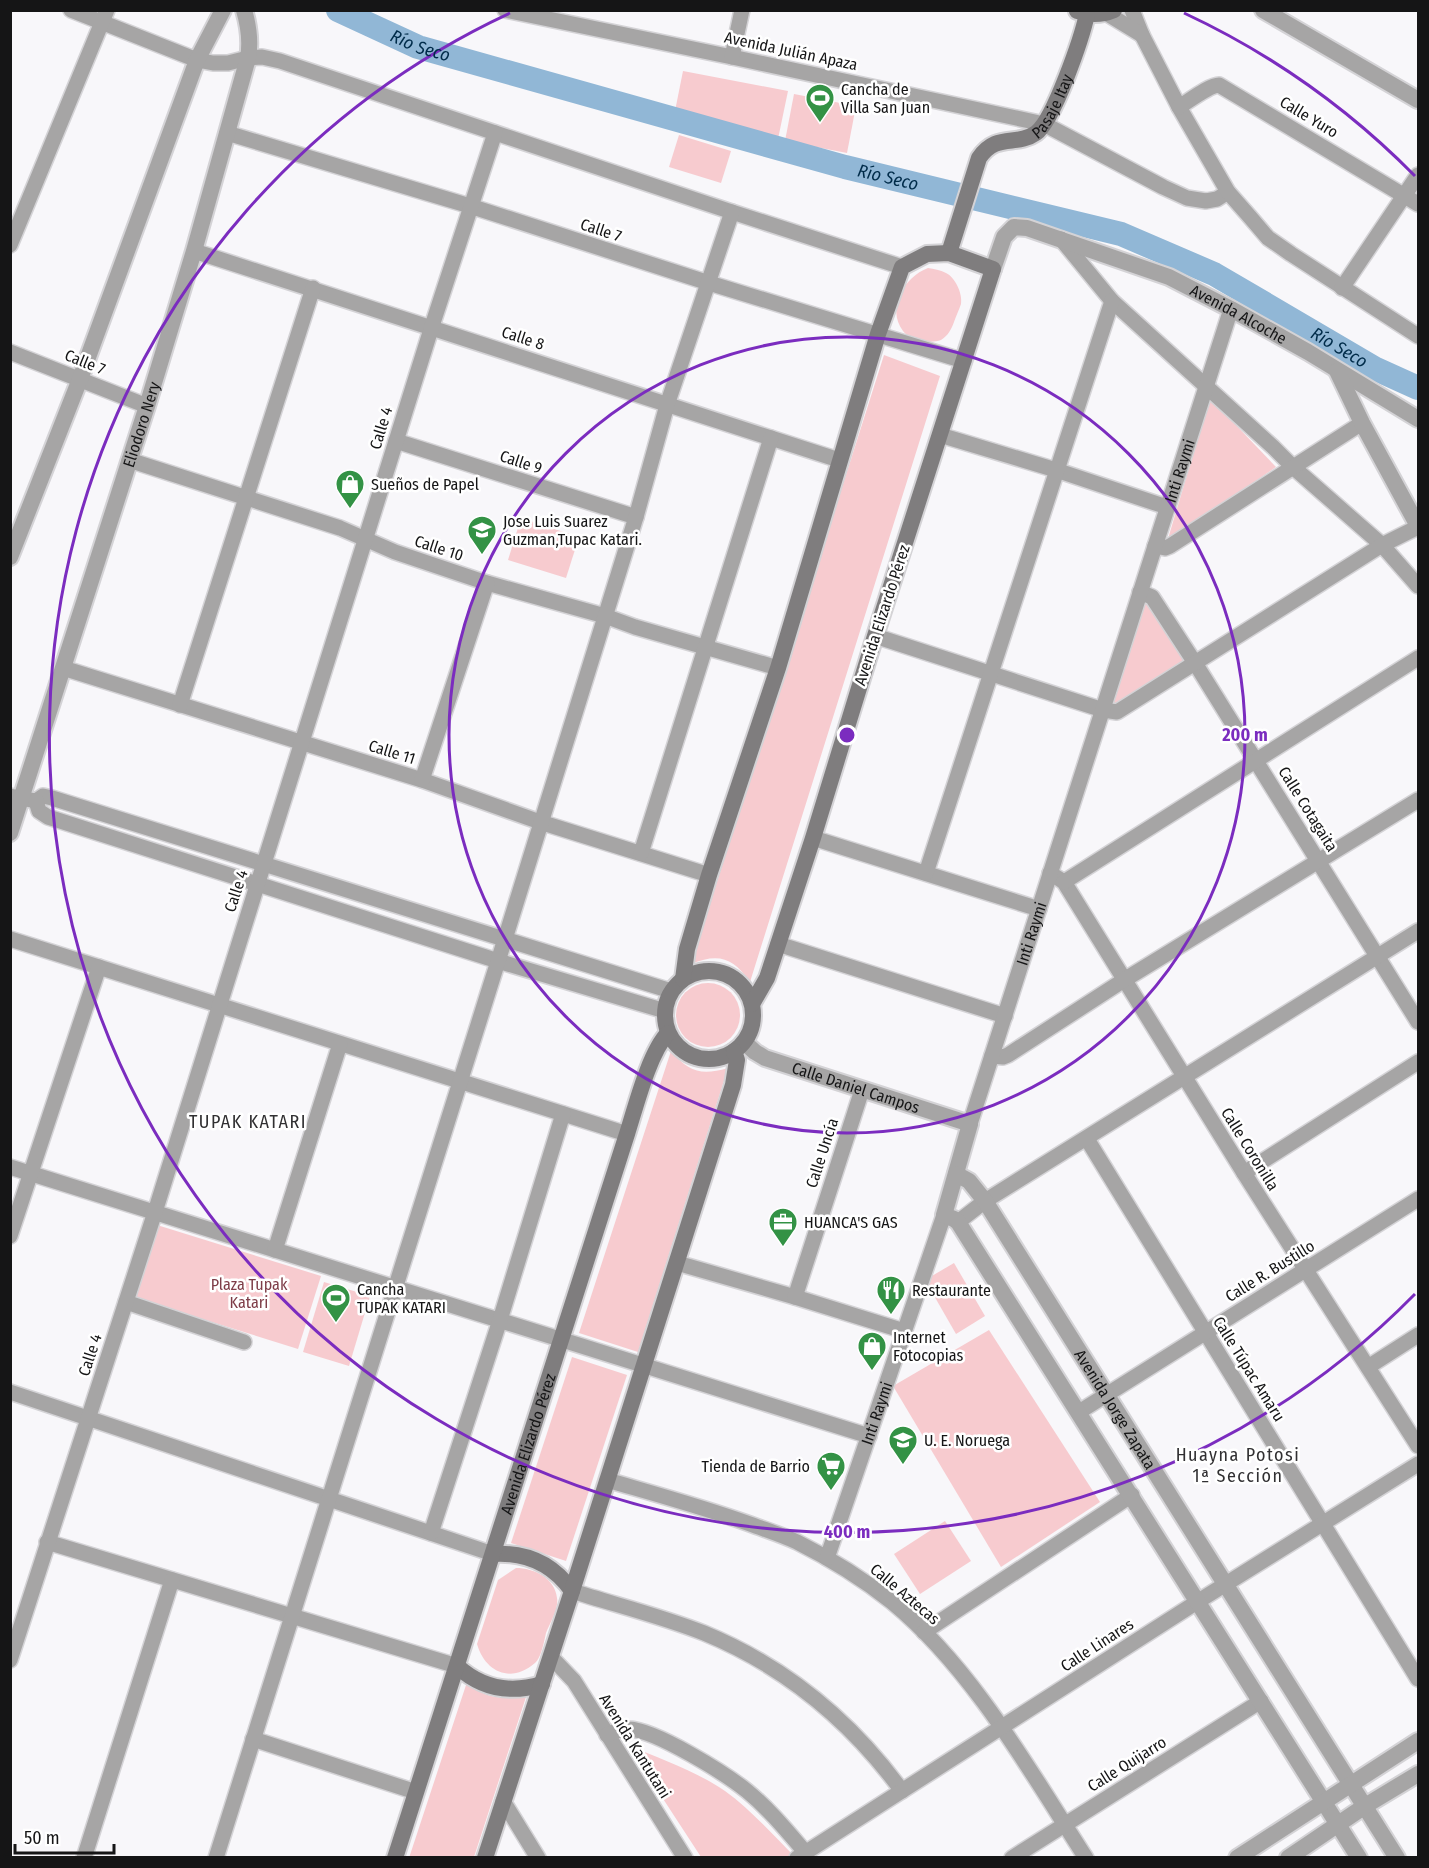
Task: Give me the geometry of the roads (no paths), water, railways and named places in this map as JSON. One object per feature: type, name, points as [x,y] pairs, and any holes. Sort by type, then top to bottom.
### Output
[{"type":"main road","points":[[1081,12],[1110,12]]},
{"type":"main road","name":"Pasaje Itay","points":[[949,253],[979,158],[986,148],[994,143],[1027,137],[1037,132],[1044,124],[1078,48],[1081,12]]},
{"type":"main road","points":[[683,979],[687,949],[709,875],[778,668],[839,460],[878,334],[902,267],[927,254],[949,253],[993,269]]},
{"type":"main road","name":"Avenida Elizardo Pérez","points":[[752,1004],[767,978],[813,838],[875,636],[993,269]]},
{"type":"main road","points":[[485,1857],[608,1480],[733,1085],[739,1047],[753,1020],[752,1004],[745,988],[724,973],[707,970],[690,974],[671,991],[665,1011],[668,1033],[678,1047],[693,1056],[710,1059],[727,1056],[739,1047]]},
{"type":"main road","name":"Avenida Elizardo Pérez","points":[[395,1857],[627,1134],[654,1054],[668,1033]]},
{"type":"main road","points":[[493,1554],[520,1555],[538,1561],[561,1577],[572,1591]]},
{"type":"main road","points":[[457,1665],[473,1678],[491,1687],[520,1690],[542,1684]]},
{"type":"street","points":[[71,10],[105,17],[197,60],[228,63],[262,57],[280,61],[902,267]]},
{"type":"street","points":[[10,557],[80,379],[197,60],[223,10]]},
{"type":"street","name":"Eliodoro Nery","points":[[10,833],[23,799],[194,251],[248,58],[250,43],[244,10]]},
{"type":"street","name":"Avenida Julián Apaza","points":[[505,10],[1044,124],[1187,198],[1206,201],[1217,199],[1228,192]]},
{"type":"street","points":[[732,57],[742,10]]},
{"type":"street","points":[[1132,10],[1142,35],[1179,107],[1228,192],[1268,238],[1419,336]]},
{"type":"street","points":[[1263,10],[1419,100]]},
{"type":"street","points":[[1110,12],[1142,35]]},
{"type":"street","points":[[10,245],[105,17]]},
{"type":"street","name":"Calle Yuro","points":[[1179,107],[1203,94],[1208,88],[1219,85],[1419,204]]},
{"type":"street","name":"Calle 7","points":[[227,133],[470,206],[709,283],[964,361]]},
{"type":"street","name":"Calle 4","points":[[10,1660],[155,1212],[264,865],[300,742],[495,133]]},
{"type":"street","points":[[1342,288],[1419,175]]},
{"type":"street","points":[[216,1857],[505,939],[636,517],[667,405],[732,212]]},
{"type":"street","name":"Avenida Alcoche","points":[[993,269],[1004,237],[1014,227],[1027,228],[1061,239],[1169,277],[1308,352],[1419,418]]},
{"type":"street","points":[[1061,239],[1112,301],[1274,447],[1293,467],[1382,545],[1419,586]]},
{"type":"street","name":"Calle 8","points":[[194,251],[432,326],[839,460]]},
{"type":"street","points":[[180,705],[313,288]]},
{"type":"street","points":[[926,873],[1112,301]]},
{"type":"street","name":"Inti Raymi","points":[[827,1558],[904,1330],[951,1219],[956,1174],[970,1124],[1231,309]]},
{"type":"street","name":"Calle 7","points":[[10,352],[147,406]]},
{"type":"street","points":[[875,636],[991,675],[1103,710],[1117,712],[1382,545],[1419,526],[1362,423],[1337,371]]},
{"type":"street","points":[[1155,546],[1165,548],[1170,546],[1362,423]]},
{"type":"street","points":[[940,435],[1167,507]]},
{"type":"street","points":[[641,853],[771,438]]},
{"type":"street","name":"Calle 9","points":[[396,441],[636,517]]},
{"type":"street","name":"Calle 10","points":[[129,460],[340,528],[395,552],[487,583],[778,668]]},
{"type":"street","points":[[422,780],[487,583]]},
{"type":"street","name":"Calle Cotagaita","points":[[1140,592],[1152,597],[1157,604],[1419,1022]]},
{"type":"street","points":[[1064,882],[1419,658]]},
{"type":"street","name":"Calle 11","points":[[63,668],[422,780],[540,822],[709,875]]},
{"type":"street","points":[[23,799],[43,796],[52,798],[671,991]]},
{"type":"street","points":[[23,799],[48,818],[498,961],[665,1011]]},
{"type":"street","points":[[992,1056],[1003,1057],[1124,980],[1419,800]]},
{"type":"street","points":[[813,838],[1039,909]]},
{"type":"street","name":"Calle Coronilla","points":[[1050,873],[1064,882],[1244,1173],[1419,1446]]},
{"type":"street","points":[[951,1219],[986,1201],[1419,931]]},
{"type":"street","points":[[10,939],[627,1134]]},
{"type":"street","points":[[778,944],[1005,1016]]},
{"type":"street","points":[[10,1236],[99,967]]},
{"type":"street","points":[[275,1250],[340,1044]]},
{"type":"street","name":"Calle Daniel Campos","points":[[739,1047],[765,1058],[970,1124]]},
{"type":"street","points":[[1244,1173],[1419,1062]]},
{"type":"street","name":"Calle Uncía","points":[[795,1297],[862,1090]]},
{"type":"street","points":[[431,1533],[500,1320],[563,1114]]},
{"type":"street","name":"Calle Túpac Amaru","points":[[1086,1139],[1419,1679]]},
{"type":"street","points":[[10,1167],[869,1436]]},
{"type":"street","name":"Avenida Jorge Zapata","points":[[956,1174],[969,1181],[986,1201],[1397,1857]]},
{"type":"street","name":"Calle R. Bustillo","points":[[1079,1412],[1419,1199]]},
{"type":"street","name":"Avenida Jorge Zapata","points":[[951,1219],[1079,1412],[1359,1857]]},
{"type":"street","points":[[677,1263],[904,1330]]},
{"type":"street","points":[[126,1302],[244,1342]]},
{"type":"street","points":[[1368,1367],[1419,1335]]},
{"type":"street","points":[[10,1392],[493,1554]]},
{"type":"street","name":"Calle Linares","points":[[801,1855],[1197,1602],[1419,1464]]},
{"type":"street","name":"Calle Aztecas","points":[[608,1480],[717,1512],[795,1541],[864,1580],[892,1602],[924,1632],[974,1690],[1002,1727],[1086,1857]]},
{"type":"street","points":[[924,1632],[1132,1495]]},
{"type":"street","points":[[47,1542],[457,1665]]},
{"type":"street","points":[[84,1857],[172,1580]]},
{"type":"street","points":[[572,1591],[702,1632],[767,1665],[817,1700],[846,1726],[869,1749],[902,1791]]},
{"type":"street","name":"Avenida Kantutani","points":[[550,1657],[574,1682],[685,1857]]},
{"type":"street","name":"Calle Quijarro","points":[[1012,1857],[1261,1701]]},
{"type":"street","points":[[608,1735],[618,1730],[641,1731],[699,1759],[724,1774],[748,1792],[783,1827],[801,1855]]},
{"type":"street","points":[[253,1739],[416,1792]]},
{"type":"street","points":[[1237,1857],[1419,1741]]},
{"type":"street","points":[[1288,1857],[1365,1806],[1419,1774]]},
{"type":"street","points":[[504,1801],[538,1857]]},
{"type":"waterway","name":"Río Seco","points":[[338,10],[418,47],[845,167],[1121,234],[1214,274],[1376,369],[1418,388]]},
{"type":"place","name":"Cancha de Villa San Juan","points":[[820,124]]},
{"type":"place","name":"Sueños de Papel","points":[[350,510]]},
{"type":"place","name":"Jose Luis Suarez Guzman,Tupac Katari.","points":[[482,556]]},
{"type":"place","name":"HUANCA'S GAS","points":[[783,1248]]},
{"type":"place","name":"Restaurante","points":[[891,1316]]},
{"type":"place","name":"Cancha TUPAK KATARI","points":[[336,1324]]},
{"type":"place","name":"Internet Fotocopias","points":[[872,1372]]},
{"type":"place","name":"U. E. Noruega","points":[[903,1466]]},
{"type":"place","name":"Tienda de Barrio","points":[[831,1492]]},
{"type":"district","name":"TUPAK KATARI","points":[[248,1122]]},
{"type":"district","name":"Huayna Potosi 1ª Sección","points":[[1238,1465]]},
{"type":"park label","name":"Plaza Tupak Katari","points":[[249,1293]]}]
